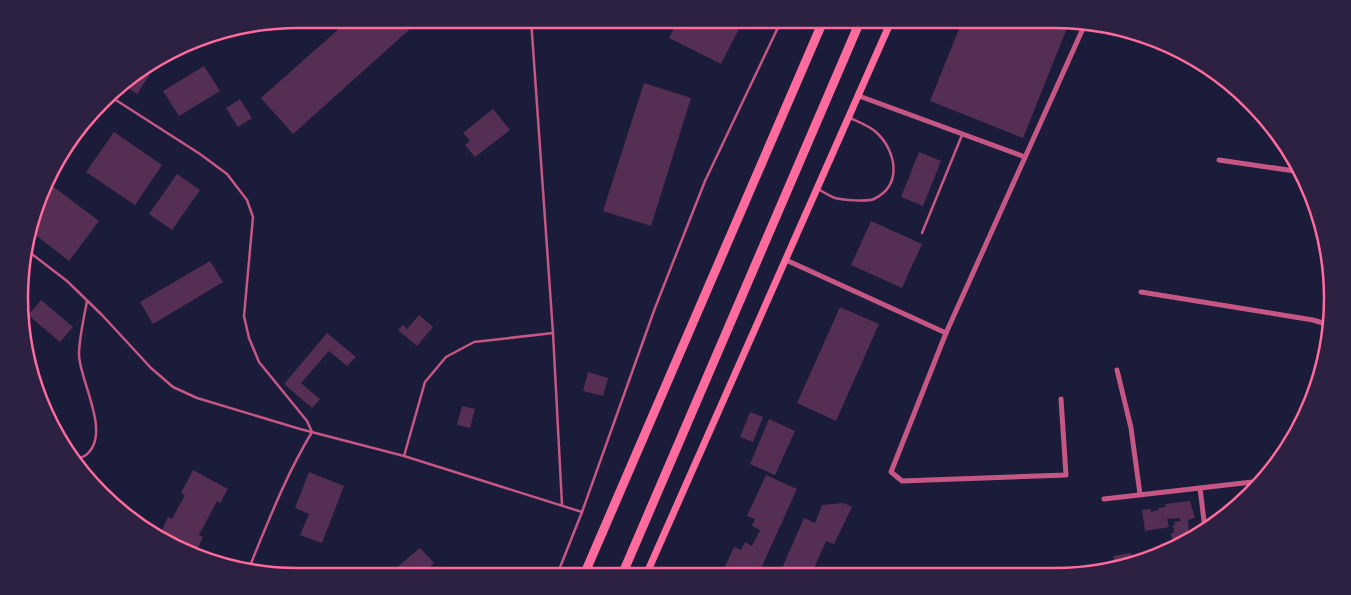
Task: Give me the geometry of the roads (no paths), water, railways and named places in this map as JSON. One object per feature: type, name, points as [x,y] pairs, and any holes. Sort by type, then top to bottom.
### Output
[{"type":"highway","points":[[587,568],[820,28]]},
{"type":"highway","points":[[625,568],[857,28]]},
{"type":"main road","points":[[649,568],[850,118],[888,28]]},
{"type":"street","points":[[1061,399],[1066,475],[902,481],[891,472],[946,333],[1083,29]]},
{"type":"street","points":[[859,96],[1025,157]]},
{"type":"street","points":[[1219,160],[1291,170]]},
{"type":"street","points":[[786,260],[946,333]]},
{"type":"street","points":[[1141,292],[1322,323]]},
{"type":"street","points":[[1117,370],[1131,428],[1140,494]]},
{"type":"street","points":[[1104,499],[1250,482]]},
{"type":"street","points":[[1200,488],[1204,522]]},
{"type":"lane","points":[[532,28],[553,333],[562,505]]},
{"type":"lane","points":[[560,568],[655,308],[705,181],[778,28]]},
{"type":"lane","points":[[115,99],[200,154],[227,174],[246,200],[253,217],[244,316],[249,338],[258,362],[307,421],[312,432]]},
{"type":"lane","points":[[818,189],[834,198],[873,200],[884,192],[891,182],[894,168],[892,153],[885,142],[876,132],[850,118]]},
{"type":"lane","points":[[922,233],[963,134]]},
{"type":"lane","points":[[31,254],[67,281],[150,368],[172,387],[197,398],[312,432],[404,456],[582,512]]},
{"type":"lane","points":[[80,458],[86,455],[95,441],[95,423],[79,354],[88,301]]},
{"type":"lane","points":[[404,456],[425,382],[446,356],[474,342],[553,333]]},
{"type":"lane","points":[[251,563],[275,504],[312,432]]}]
